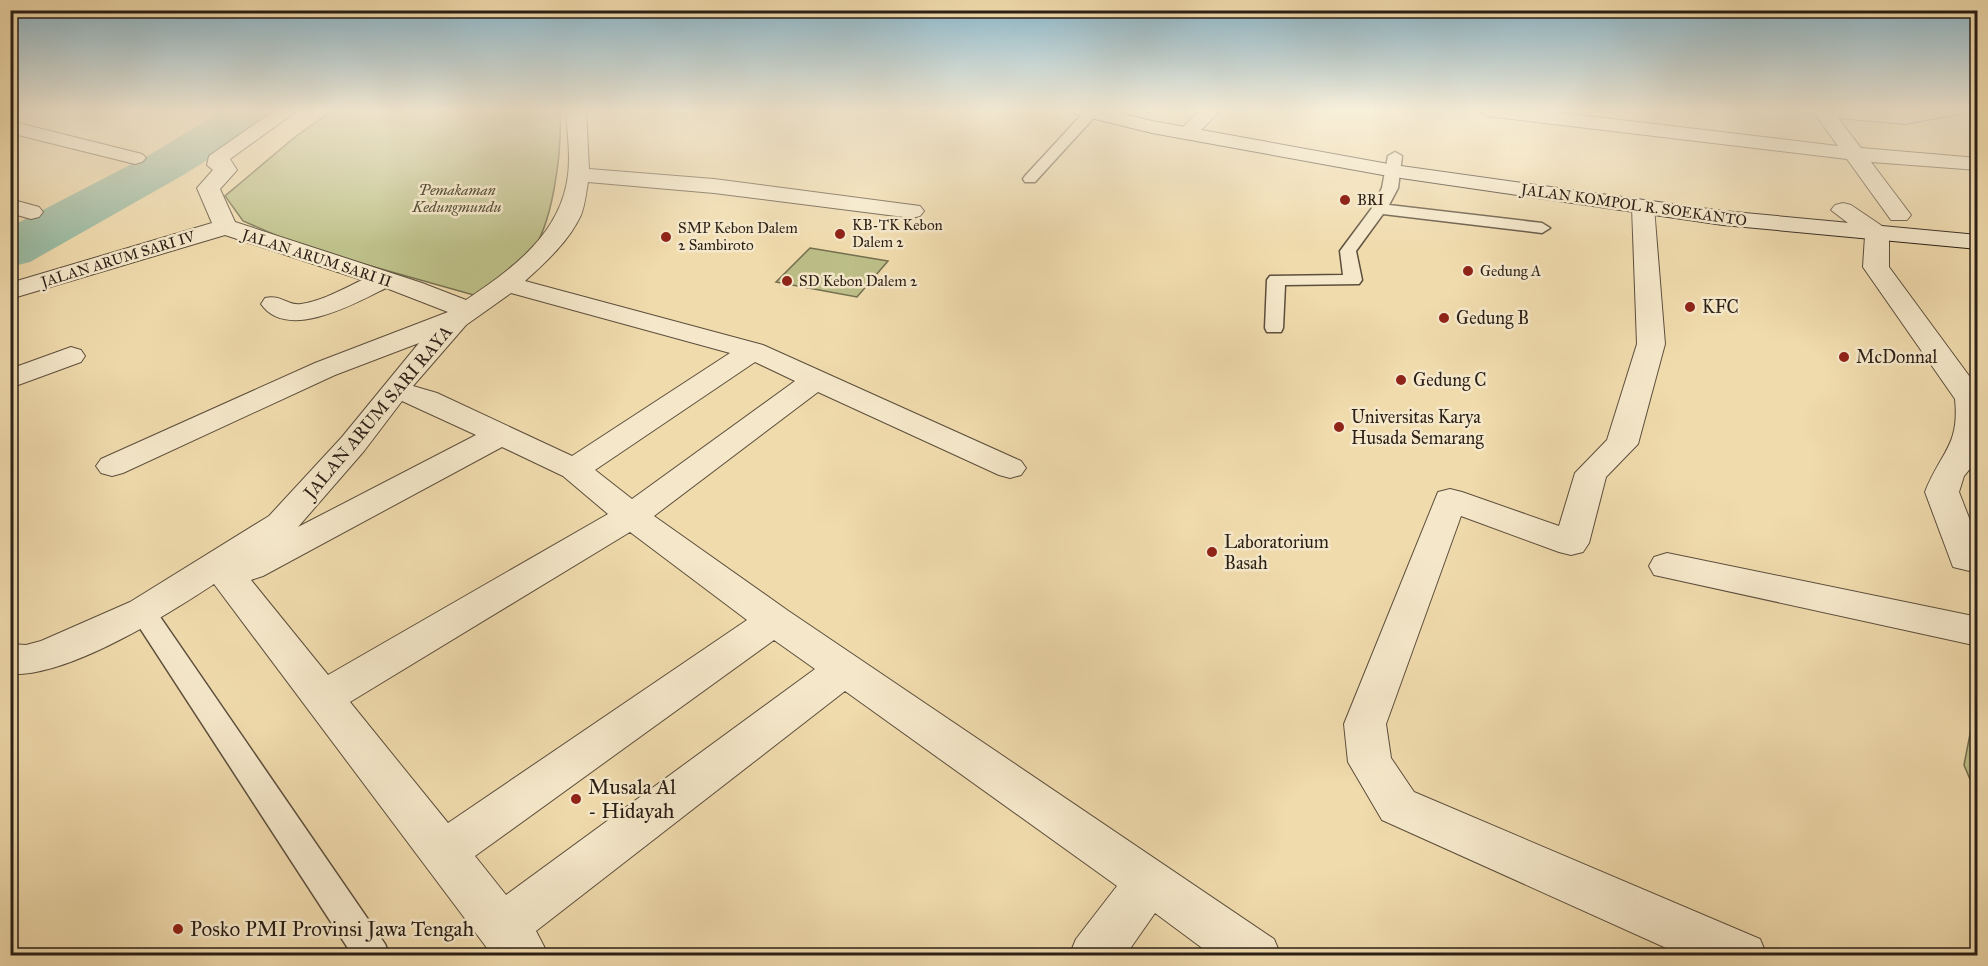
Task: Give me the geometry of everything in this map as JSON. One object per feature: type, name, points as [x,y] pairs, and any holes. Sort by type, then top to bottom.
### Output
[{"type":"street","points":[[123,155],[135,158]]},
{"type":"street","name":"JALAN ARUM SARI II","points":[[221,155],[218,165],[226,166],[226,170],[208,188],[225,227],[384,279],[463,315]]},
{"type":"street","name":"JALAN ARUM SARI RAYA","points":[[10,659],[26,660],[51,652],[143,612],[233,564],[281,524],[308,497],[397,390],[411,369],[463,315],[507,284],[538,256],[565,223],[570,214],[579,175],[578,155]]},
{"type":"street","name":"JALAN KOMPOL R. SOEKANTO","points":[[1355,155],[1643,207],[1723,218],[1977,242]]},
{"type":"street","points":[[1857,155],[1899,215]]},
{"type":"street","points":[[1869,155],[1977,164]]},
{"type":"street","name":"JALAN KOMPOL R. SOEKANTO","points":[[1395,164],[1977,224]]},
{"type":"street","points":[[579,175],[714,186],[912,211]]},
{"type":"street","points":[[1643,207],[1651,344],[1622,444],[1591,472],[1571,543],[1450,500],[1365,724],[1370,762],[1398,806],[1742,956]]},
{"type":"street","points":[[1843,210],[1877,233],[1876,267],[1970,399],[1974,422],[1969,461],[1949,473],[1942,492],[1974,567]]},
{"type":"street","name":"JALAN ARUM SARI IV","points":[[10,291],[225,227]]},
{"type":"street","points":[[274,304],[297,314],[340,300],[384,279]]},
{"type":"street","points":[[507,284],[753,351],[814,381],[1010,468]]},
{"type":"street","points":[[112,466],[325,369],[463,315]]},
{"type":"street","points":[[574,469],[753,351]]},
{"type":"street","points":[[10,379],[72,356]]},
{"type":"street","points":[[1947,367],[1977,370]]},
{"type":"street","points":[[322,699],[631,516],[814,381]]},
{"type":"street","points":[[397,390],[426,399],[574,469],[631,516],[774,620],[1256,956]]},
{"type":"street","points":[[502,434],[233,564],[322,699],[513,941],[845,669]]},
{"type":"street","points":[[1667,566],[1977,632]]},
{"type":"street","points":[[443,853],[774,620]]},
{"type":"street","points":[[1094,956],[1149,882]]},
{"type":"lane","points":[[1030,179],[1050,155]]},
{"type":"lane","points":[[1274,328],[1276,280],[1353,280],[1348,250],[1379,209],[1395,164]]},
{"type":"lane","points":[[1379,209],[1542,228]]},
{"type":"lane","points":[[143,612],[373,956]]},
{"type":"green space","name":"Pemakaman Kedungmundu","points":[[274,155],[558,155],[549,210],[535,247],[520,265],[477,296],[303,247],[243,221],[225,196]]},
{"type":"green space","points":[[810,248],[888,261],[857,297],[776,282]]},
{"type":"green space","points":[[1977,698],[1977,796],[1964,765]]},
{"type":"waterway","points":[[10,250],[182,155]]},
{"type":"place","name":"BRI","points":[[1345,200]]},
{"type":"place","name":"KB-TK Kebon Dalem 2","points":[[840,234]]},
{"type":"place","name":"SMP Kebon Dalem 2 Sambiroto","points":[[666,237]]},
{"type":"place","name":"Gedung A","points":[[1468,271]]},
{"type":"place","name":"SD Kebon Dalem 2","points":[[787,281]]},
{"type":"place","name":"KFC","points":[[1690,307]]},
{"type":"place","name":"Gedung B","points":[[1444,318]]},
{"type":"place","name":"McDonnal","points":[[1844,357]]},
{"type":"place","name":"Gedung C","points":[[1401,380]]},
{"type":"place","name":"Universitas Karya Husada Semarang","points":[[1339,427]]},
{"type":"place","name":"Laboratorium Basah","points":[[1212,552]]},
{"type":"place","name":"Musala Al - Hidayah","points":[[576,799]]},
{"type":"place","name":"Posko PMI Provinsi Jawa Tengah","points":[[178,929]]}]
